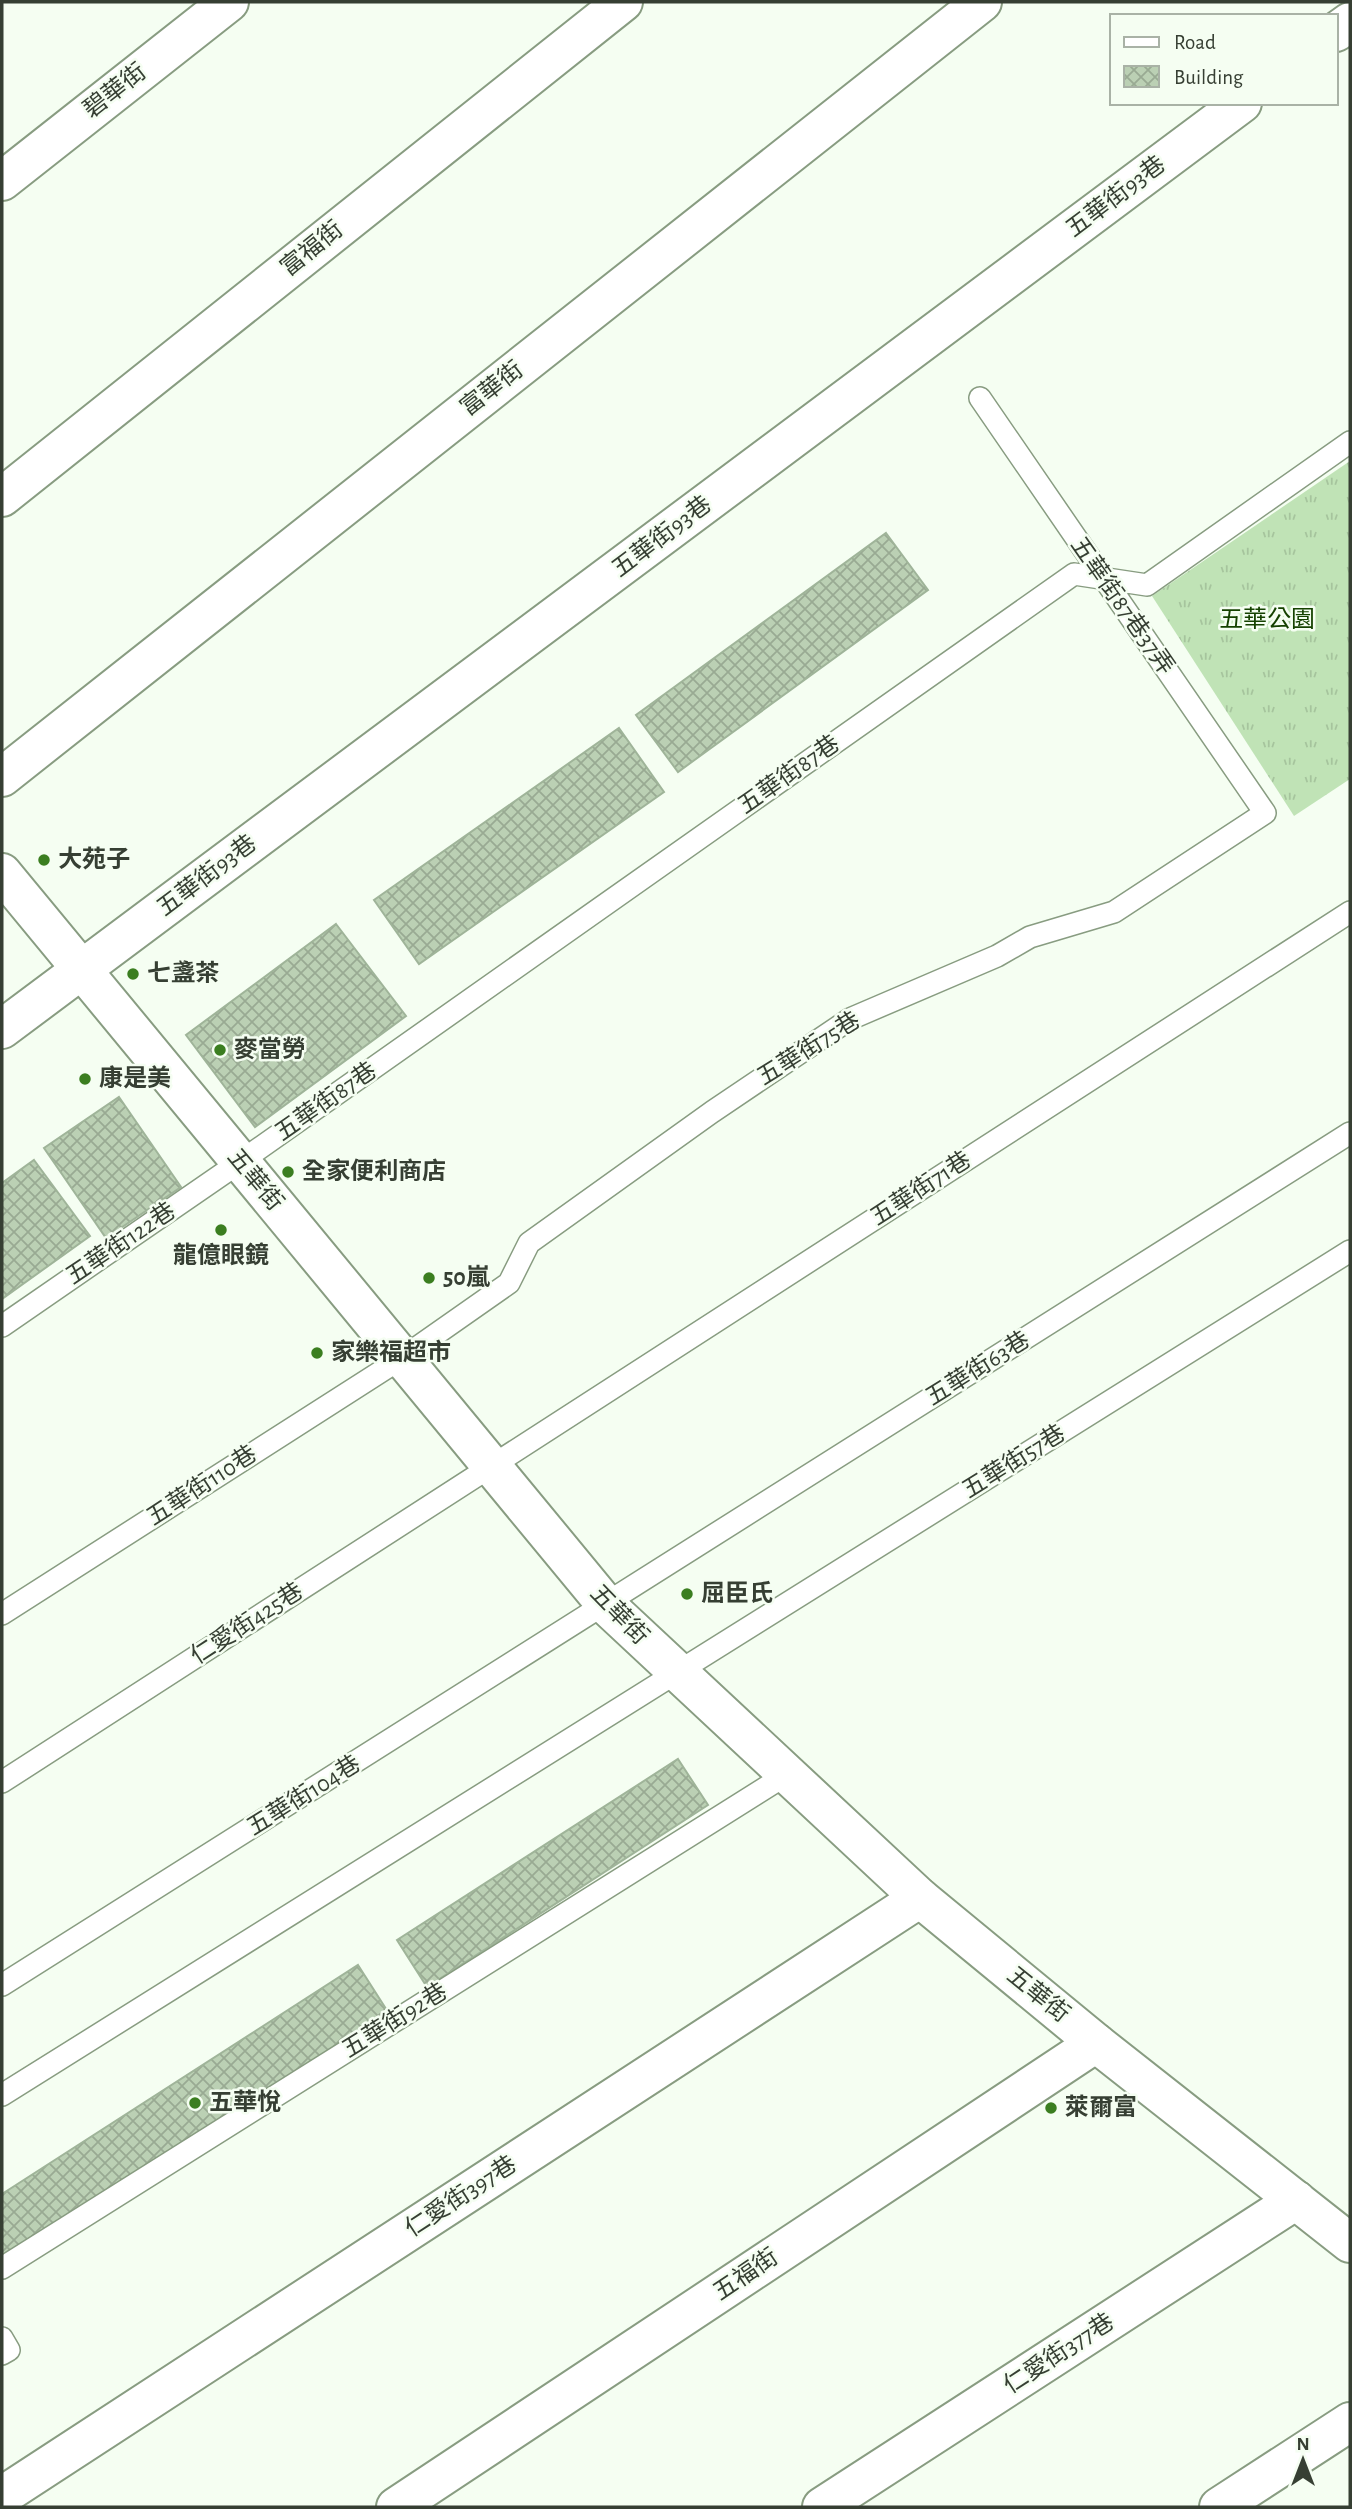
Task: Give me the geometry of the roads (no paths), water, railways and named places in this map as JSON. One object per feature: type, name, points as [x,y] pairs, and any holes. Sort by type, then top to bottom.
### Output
[{"type":"street","name":"碧華街","points":[[2,181],[229,2]]},
{"type":"street","name":"富福街","points":[[2,497],[623,2]]},
{"type":"street","name":"富華街","points":[[2,777],[982,2]]},
{"type":"street","name":"五華街93巷","points":[[2,1030],[1239,105]]},
{"type":"street","name":"五華街","points":[[2,873],[607,1606],[920,1898],[1096,2043],[1350,2243]]},
{"type":"street","name":"仁愛街397巷","points":[[2,2496],[920,1898]]},
{"type":"street","name":"五福街","points":[[396,2507],[1096,2043]]},
{"type":"street","name":"仁愛街377巷","points":[[822,2507],[1296,2200]]},
{"type":"street","points":[[1219,2507],[1350,2422]]},
{"type":"lane","name":"五華街87巷37弄","points":[[979,398],[1265,813]]},
{"type":"lane","name":"五華街87巷","points":[[240,1162],[1074,574],[1147,585],[1350,442]]},
{"type":"lane","name":"五華街75巷","points":[[402,1358],[509,1283],[528,1243],[712,1112],[850,1019],[998,956],[1030,937],[1114,912],[1265,813]]},
{"type":"lane","name":"五華街71巷","points":[[492,1465],[1350,912]]},
{"type":"lane","name":"五華街63巷","points":[[607,1606],[1350,1133]]},
{"type":"lane","name":"五華街122巷","points":[[2,1326],[240,1162]]},
{"type":"lane","name":"五華街57巷","points":[[2,2095],[1350,1251]]},
{"type":"lane","name":"五華街110巷","points":[[2,1614],[402,1358]]},
{"type":"lane","name":"仁愛街425巷","points":[[2,1782],[492,1465]]},
{"type":"lane","name":"五華街104巷","points":[[2,1985],[607,1606]]},
{"type":"lane","name":"五華街92巷","points":[[2,2268],[789,1773]]},
{"type":"lane","points":[[2,2339],[9,2350],[2,2354]]},
{"type":"place","name":"大苑子","points":[[44,860]]},
{"type":"place","name":"七盞茶","points":[[133,974]]},
{"type":"place","name":"麥當勞","points":[[220,1050]]},
{"type":"place","name":"康是美","points":[[85,1079]]},
{"type":"place","name":"全家便利商店","points":[[288,1172]]},
{"type":"place","name":"龍億眼鏡","points":[[221,1230]]},
{"type":"place","name":"50嵐","points":[[429,1278]]},
{"type":"place","name":"家樂福超市","points":[[317,1353]]},
{"type":"place","name":"屈臣氏","points":[[687,1594]]},
{"type":"place","name":"五華悅","points":[[195,2103]]},
{"type":"place","name":"萊爾富","points":[[1051,2108]]},
{"type":"park label","name":"五華公園","points":[[1267,620]]}]
